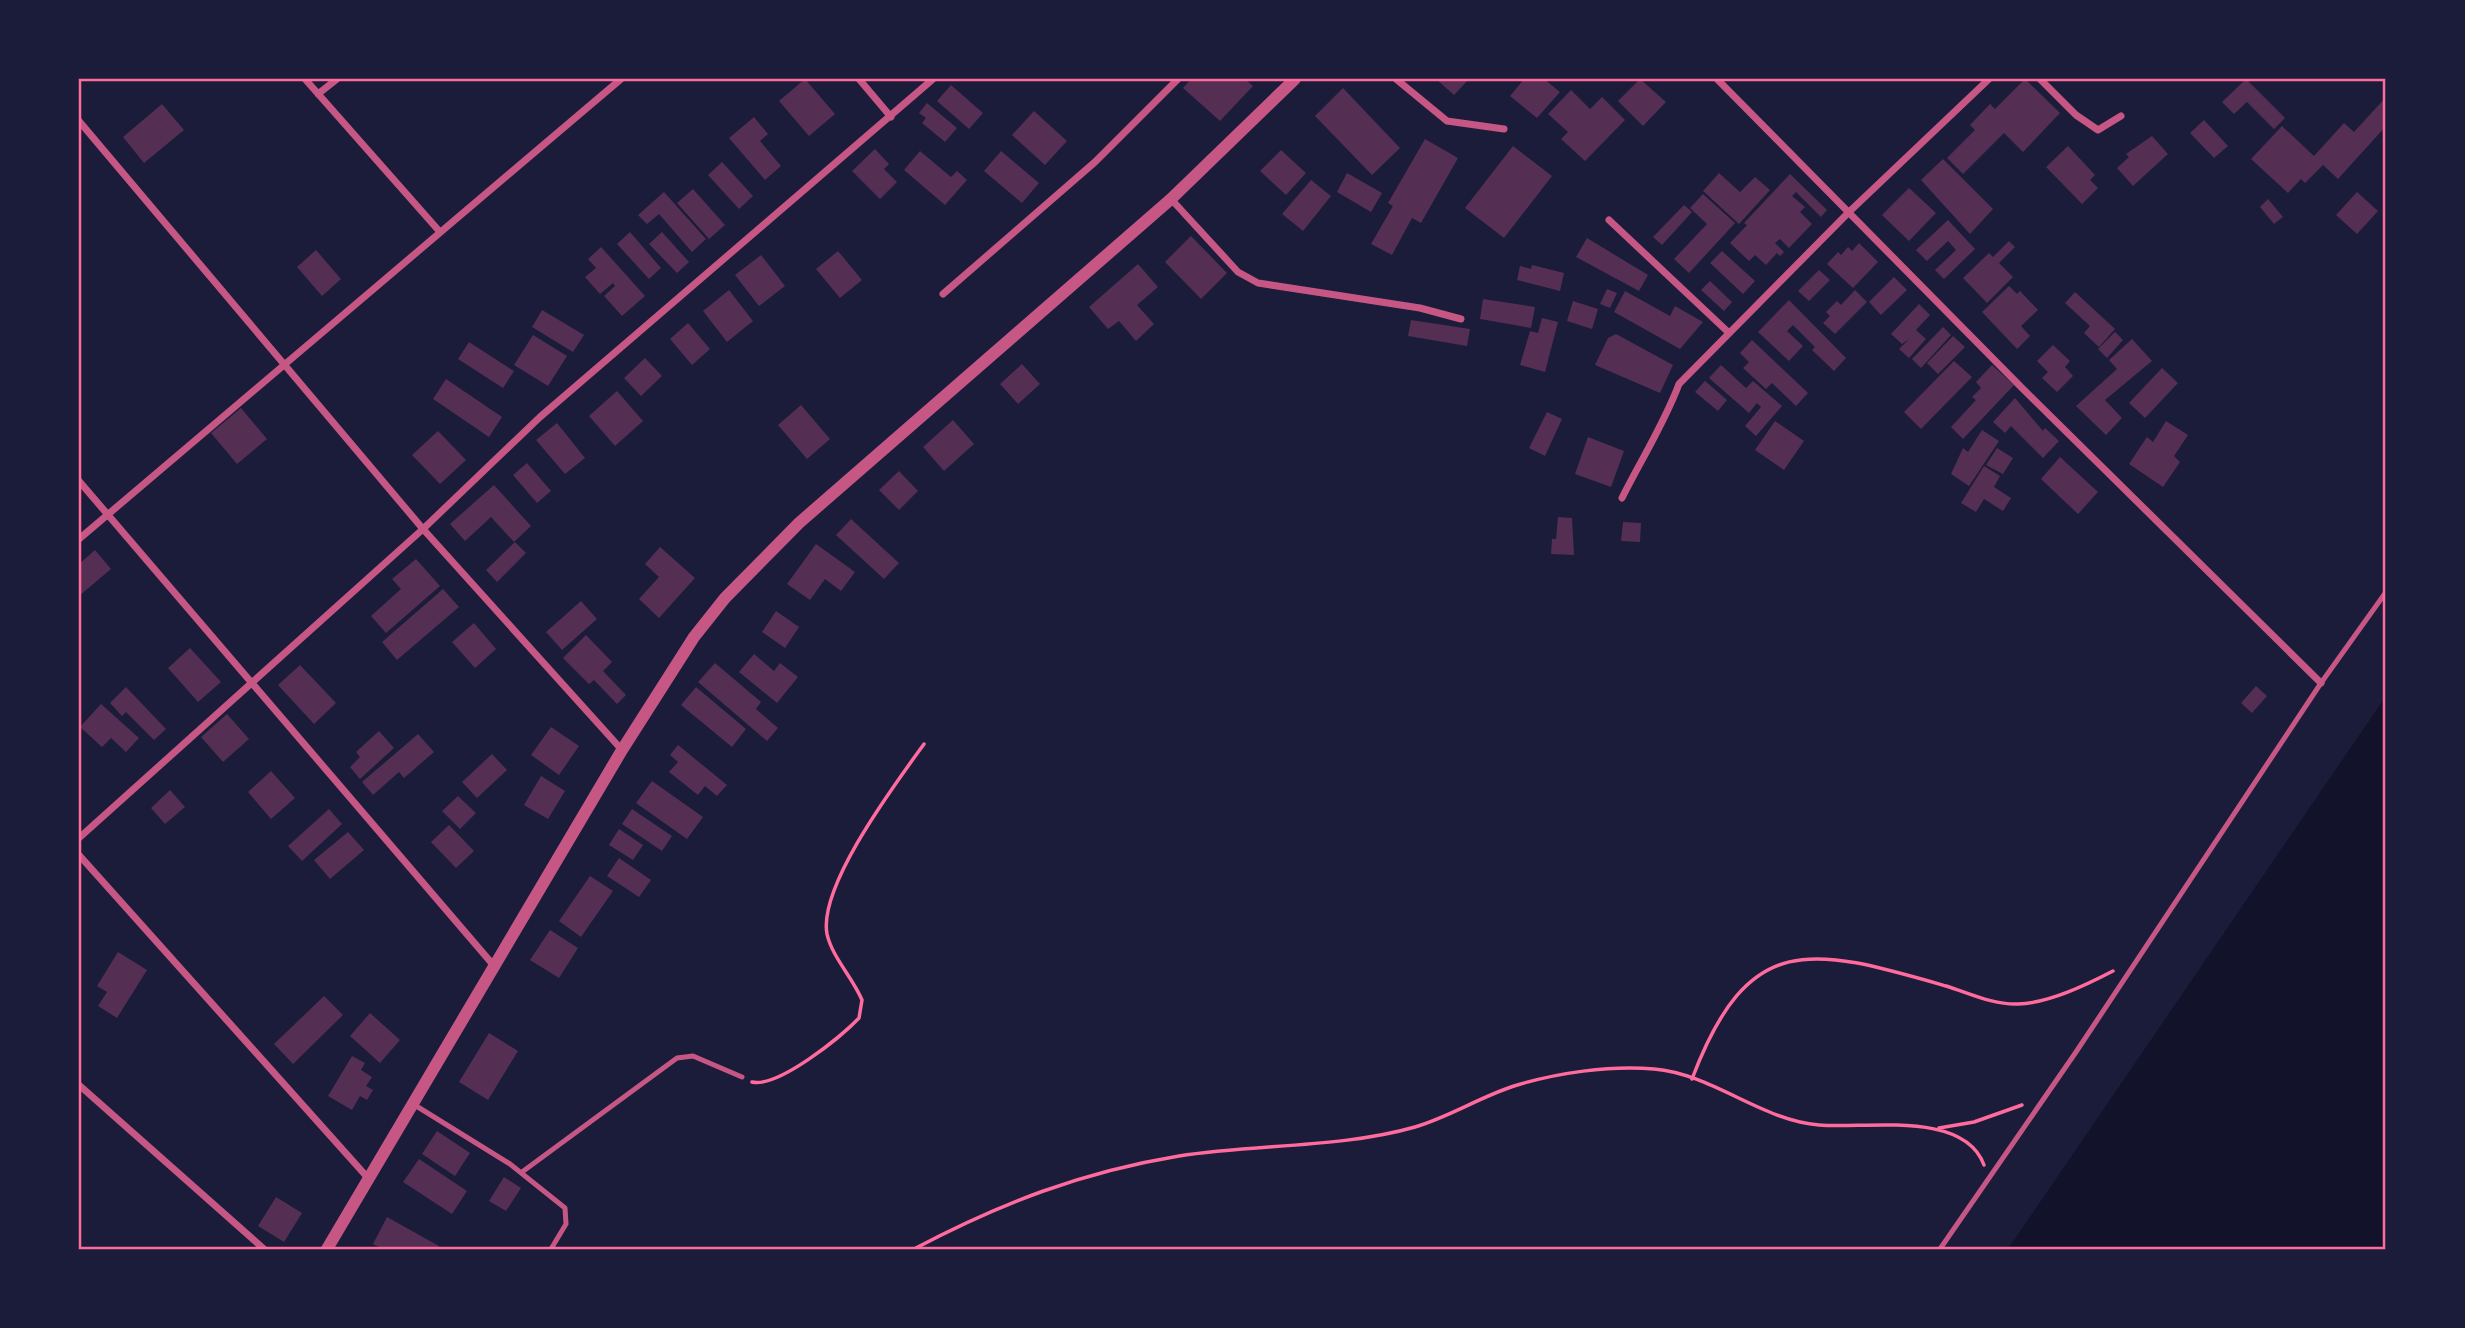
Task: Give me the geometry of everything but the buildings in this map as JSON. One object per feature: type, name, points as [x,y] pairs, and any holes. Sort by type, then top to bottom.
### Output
[{"type":"street","points":[[305,79],[440,232]]},
{"type":"street","points":[[318,94],[337,79]]},
{"type":"street","points":[[79,539],[621,79]]},
{"type":"street","points":[[859,79],[891,117]]},
{"type":"street","points":[[79,838],[424,529],[540,417],[933,79]]},
{"type":"street","points":[[943,294],[1095,162],[1178,79]]},
{"type":"street","points":[[327,1249],[622,750],[694,637],[767,553],[1171,199],[1295,79]]},
{"type":"street","points":[[1396,79],[1447,121],[1504,129]]},
{"type":"street","points":[[1717,79],[2022,388],[2320,683]]},
{"type":"street","points":[[1622,498],[1648,445],[1668,414],[1679,384],[1849,212],[1989,79]]},
{"type":"street","points":[[2040,79],[2076,115],[2098,130],[2121,116]]},
{"type":"street","points":[[79,121],[424,529],[622,750]]},
{"type":"street","points":[[1171,199],[1238,272],[1258,283],[1420,308],[1461,319]]},
{"type":"street","points":[[1609,220],[1728,332]]},
{"type":"street","points":[[79,481],[495,967]]},
{"type":"street","points":[[79,855],[368,1178]]},
{"type":"street","points":[[79,1085],[264,1249]]},
{"type":"lane","points":[[1940,1249],[2140,957],[2320,683],[2386,592]]},
{"type":"lane","points":[[522,1172],[677,1058],[693,1056],[742,1077]]},
{"type":"lane","points":[[413,1104],[522,1172],[565,1208],[566,1224],[551,1249]]},
{"type":"path","points":[[742,1077],[755,1084],[783,1075],[859,1018],[862,1000],[827,937],[825,919],[854,847],[924,744]]},
{"type":"path","points":[[1692,1079],[1708,1037],[1740,992],[1767,967],[1790,959],[1837,959],[1886,969],[1995,1002],[2020,1004],[2095,981],[2140,957]]},
{"type":"path","points":[[914,1249],[1021,1197],[1100,1172],[1180,1156],[1402,1130],[1514,1086],[1572,1074],[1655,1069],[1692,1079],[1785,1119],[1816,1125],[1938,1128],[1974,1122],[2015,1109],[2051,1088]]},
{"type":"path","points":[[1938,1128],[1964,1138],[1981,1157],[1988,1179]]},
{"type":"shaded area","points":[[2386,696],[2386,1249],[2008,1249]]}]
